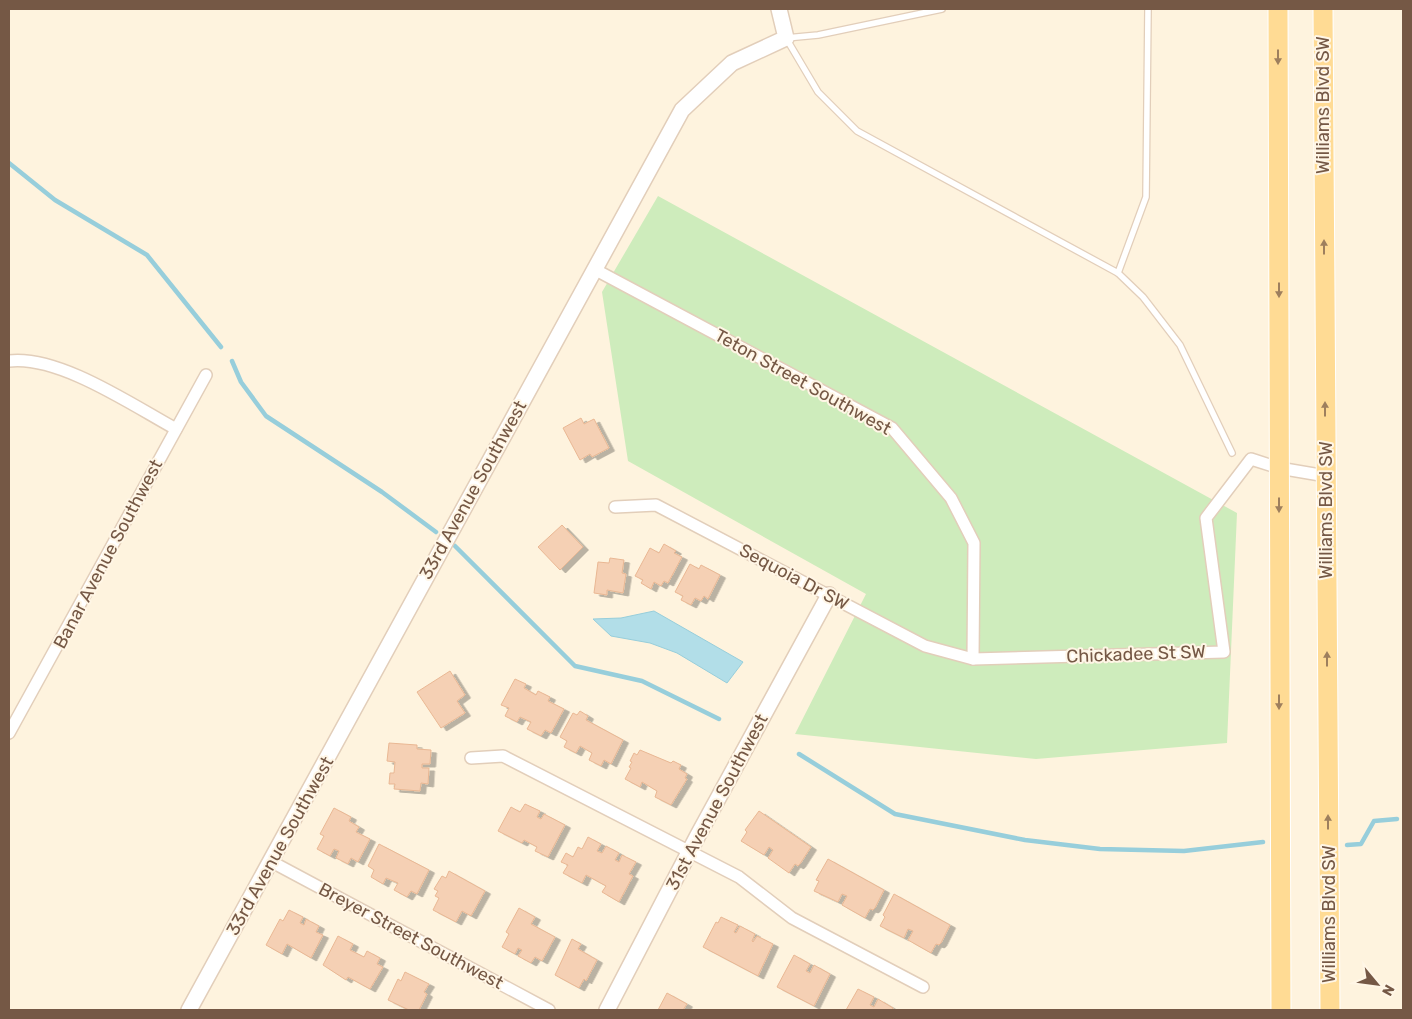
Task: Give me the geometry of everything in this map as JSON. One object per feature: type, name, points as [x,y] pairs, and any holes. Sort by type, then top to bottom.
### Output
[{"type":"main road","points":[[1278,9],[1281,1010]]},
{"type":"main road","name":"Williams Blvd SW","points":[[1323,9],[1330,1010]]},
{"type":"street","points":[[779,9],[786,38]]},
{"type":"street","name":"33rd Avenue Southwest","points":[[189,1010],[272,862],[682,110],[732,63],[786,38]]},
{"type":"street","name":"Teton Street Southwest","points":[[594,269],[892,428],[951,498],[974,543],[973,659]]},
{"type":"street","points":[[9,361],[20,360],[67,370],[176,429]]},
{"type":"street","name":"Banar Avenue Southwest","points":[[9,733],[12,721],[206,375]]},
{"type":"street","name":"Chickadee St SW","points":[[973,659],[1224,652],[1206,518],[1251,459],[1279,468],[1326,476]]},
{"type":"street","name":"Sequoia Dr SW","points":[[615,508],[656,505],[925,646],[973,659]]},
{"type":"street","name":"31st Avenue Southwest","points":[[607,1010],[829,595]]},
{"type":"street","points":[[471,758],[503,756],[738,877],[792,918],[923,987]]},
{"type":"street","name":"Breyer Street Southwest","points":[[272,862],[549,1010]]},
{"type":"lane","points":[[942,9],[818,35],[786,38],[818,92],[857,131],[1118,272],[1142,297],[1180,345],[1232,453]]},
{"type":"lane","points":[[1118,272],[1146,197],[1148,9]]},
{"type":"green space","points":[[658,196],[1237,513],[1227,743],[1036,759],[795,734],[866,594],[628,461],[602,292]]},
{"type":"water","points":[[654,611],[743,662],[727,683],[677,653],[650,643],[611,636],[593,619],[621,618]]},
{"type":"building","points":[[581,418],[584,424],[594,419],[609,448],[592,457],[590,454],[580,460],[563,428]]},
{"type":"building","points":[[562,525],[583,547],[560,570],[538,547]]},
{"type":"building","points":[[664,544],[682,557],[668,583],[664,581],[661,586],[654,582],[651,589],[641,583],[643,580],[635,576],[650,548],[659,553]]},
{"type":"building","points":[[610,558],[624,560],[622,573],[626,574],[623,593],[607,590],[607,595],[594,593],[598,562],[609,563]]},
{"type":"building","points":[[690,564],[699,569],[701,565],[720,575],[708,599],[704,596],[701,601],[695,598],[691,605],[681,600],[683,596],[675,592]]},
{"type":"building","points":[[450,671],[465,695],[457,701],[465,713],[441,728],[417,692]]},
{"type":"building","points":[[515,679],[526,684],[524,688],[536,695],[538,691],[550,697],[548,701],[564,709],[551,733],[545,730],[541,736],[527,729],[531,722],[520,717],[517,722],[505,716],[509,708],[501,705]]},
{"type":"building","points":[[580,711],[588,716],[586,720],[623,740],[611,764],[604,760],[601,766],[589,760],[592,753],[580,746],[576,753],[564,747],[567,741],[560,737],[573,713],[577,715]]},
{"type":"building","points":[[389,743],[417,745],[417,749],[431,750],[430,764],[422,764],[422,768],[429,768],[428,784],[421,783],[420,791],[394,789],[395,784],[389,784],[390,773],[394,773],[395,762],[387,761]]},
{"type":"building","points":[[640,750],[671,763],[673,761],[681,765],[679,769],[687,774],[685,778],[687,779],[671,805],[655,797],[657,791],[642,782],[640,787],[625,779],[631,768],[629,767],[632,762],[630,761],[634,753],[637,755]]},
{"type":"building","points":[[525,804],[540,811],[537,817],[541,819],[544,814],[565,825],[548,857],[535,851],[537,847],[524,840],[522,843],[498,831],[511,807],[520,812]]},
{"type":"building","points":[[334,808],[351,817],[349,821],[359,827],[356,832],[370,839],[358,862],[351,858],[348,864],[336,858],[339,851],[334,849],[330,856],[317,849],[324,836],[320,834]]},
{"type":"building","points":[[759,811],[811,847],[800,864],[798,866],[795,864],[789,873],[768,858],[773,850],[769,847],[764,855],[741,841],[747,832],[745,830]]},
{"type":"building","points":[[588,837],[601,844],[597,851],[602,853],[606,846],[619,853],[615,860],[619,862],[622,855],[636,862],[629,874],[633,876],[619,902],[602,892],[606,886],[586,875],[582,883],[563,873],[568,865],[561,862],[566,853],[573,857],[578,847],[582,849]]},
{"type":"building","points":[[379,844],[429,870],[417,894],[411,891],[407,897],[394,890],[398,883],[386,878],[383,884],[371,877],[374,870],[368,866]]},
{"type":"building","points":[[828,859],[884,890],[875,908],[873,910],[870,909],[865,918],[842,905],[847,896],[842,894],[838,902],[814,891],[819,881],[816,880]]},
{"type":"building","points":[[449,871],[485,891],[471,916],[462,911],[456,922],[433,910],[439,898],[435,896],[438,891],[434,889],[442,876],[446,878]]},
{"type":"building","points":[[894,894],[950,925],[941,943],[939,945],[936,944],[931,953],[908,940],[913,931],[908,929],[904,938],[880,926],[885,917],[883,915]]},
{"type":"building","points":[[519,908],[535,917],[531,924],[555,937],[542,961],[535,957],[531,963],[518,956],[522,950],[518,948],[515,954],[502,947],[509,934],[506,932]]},
{"type":"building","points":[[289,910],[303,917],[300,923],[304,925],[306,919],[319,926],[316,932],[323,935],[311,958],[287,944],[282,954],[266,945],[280,919],[283,921]]},
{"type":"building","points":[[721,917],[738,925],[734,932],[736,933],[740,926],[755,934],[753,942],[757,936],[773,944],[758,976],[703,947],[716,922],[718,923]]},
{"type":"building","points":[[338,936],[353,944],[350,950],[364,957],[367,951],[380,958],[377,964],[383,967],[370,989],[348,977],[346,980],[323,965]]},
{"type":"building","points":[[572,939],[581,944],[578,949],[597,960],[586,981],[584,979],[579,988],[555,975]]},
{"type":"building","points":[[794,955],[810,964],[806,971],[810,973],[814,965],[830,974],[814,1006],[777,987]]},
{"type":"building","points":[[405,972],[429,984],[424,992],[427,994],[419,1010],[409,1010],[388,1000],[398,979],[401,981]]},
{"type":"building","points":[[858,989],[874,997],[870,1005],[874,1007],[878,999],[893,1008],[892,1010],[846,1010]]},
{"type":"building","points":[[667,993],[687,1004],[683,1010],[658,1010]]},
{"type":"waterway","points":[[9,163],[55,200],[147,255],[221,347]]},
{"type":"waterway","points":[[232,361],[241,382],[266,416],[382,492],[436,532]]},
{"type":"waterway","points":[[455,546],[575,666],[642,681],[719,719]]},
{"type":"waterway","points":[[799,754],[895,814],[1025,840],[1100,849],[1184,851],[1263,842]]},
{"type":"waterway","points":[[1347,845],[1361,844],[1374,821],[1397,819]]}]
